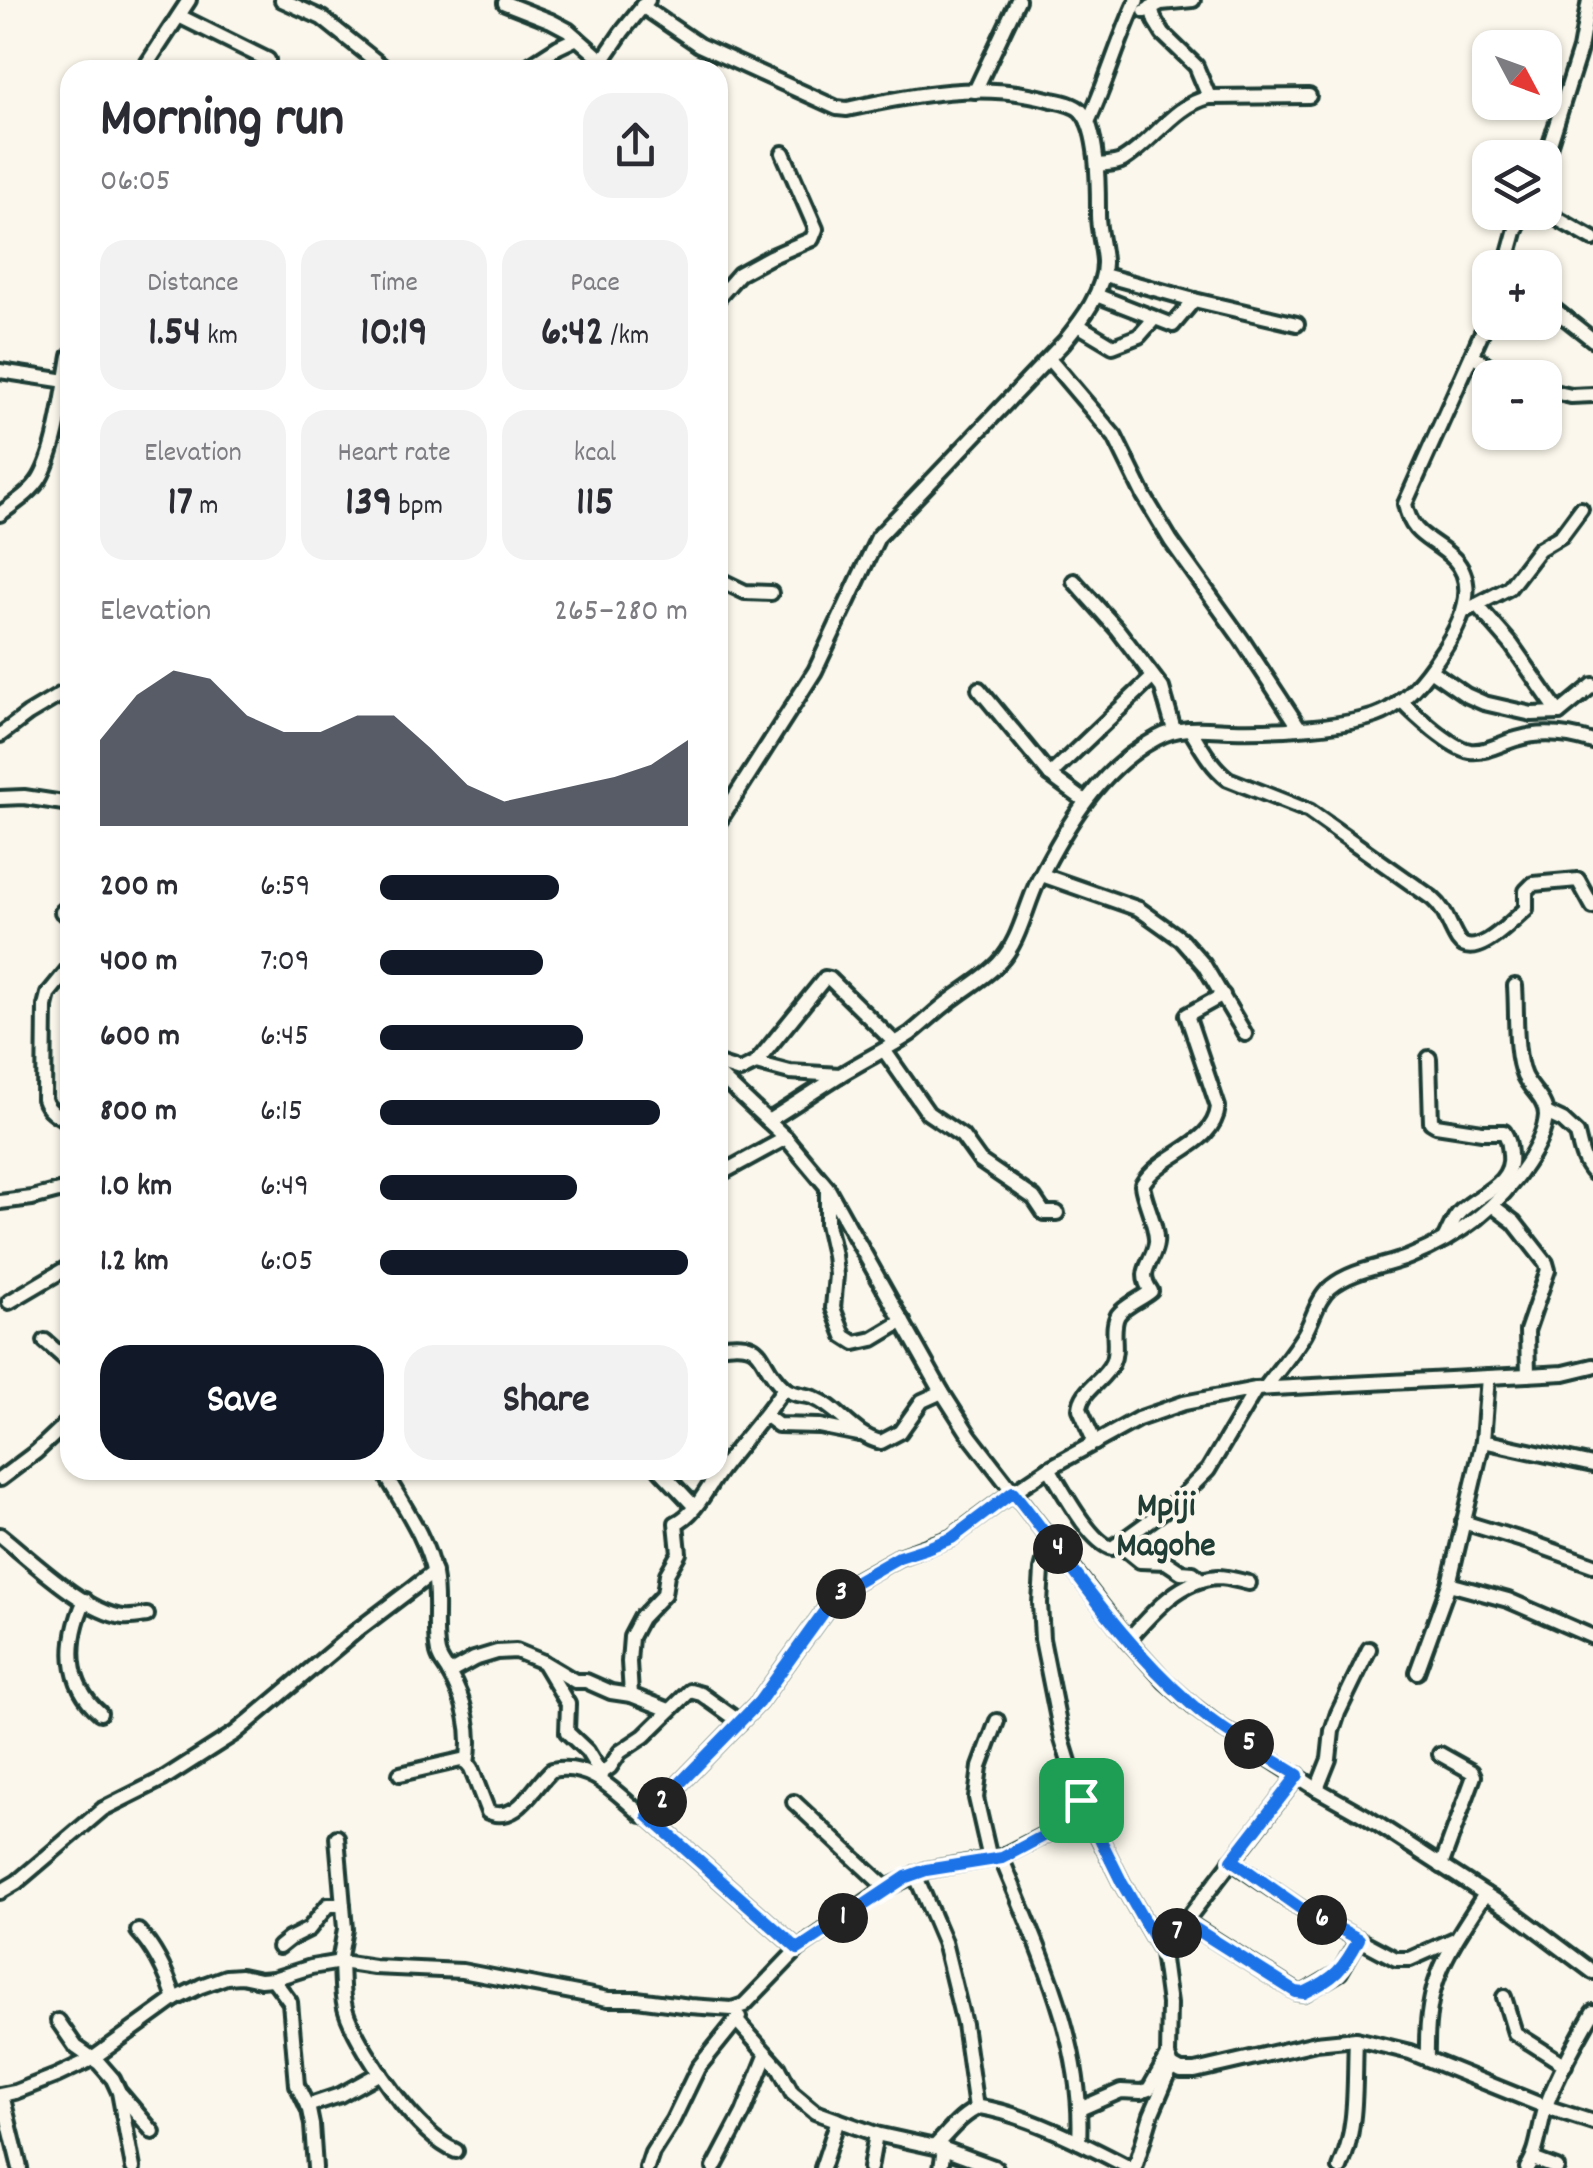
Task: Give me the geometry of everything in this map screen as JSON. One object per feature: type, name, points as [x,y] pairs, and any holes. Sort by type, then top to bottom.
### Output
[{"type":"street","points":[[151,60],[188,0]]},
{"type":"street","points":[[282,0],[322,18],[374,60]]},
{"type":"street","points":[[974,90],[1018,0]]},
{"type":"street","points":[[1088,122],[1136,0]]},
{"type":"street","points":[[1124,28],[1161,3],[1192,0]]},
{"type":"street","points":[[1552,140],[1586,48],[1589,0]]},
{"type":"street","points":[[505,3],[568,30],[595,60]]},
{"type":"street","points":[[603,60],[645,3],[699,45],[837,108],[924,94],[997,89],[1056,100],[1080,109],[1088,122],[1098,165],[1098,226],[1104,275],[1096,295],[1078,325],[1049,359],[878,537],[815,671],[728,807]]},
{"type":"street","points":[[1150,8],[1164,34],[1196,66],[1209,97]]},
{"type":"street","points":[[180,16],[268,60]]},
{"type":"street","points":[[538,60],[577,38]]},
{"type":"street","points":[[1098,165],[1122,160],[1197,100],[1309,96]]},
{"type":"street","points":[[728,287],[739,274],[812,239],[816,233],[783,153]]},
{"type":"street","points":[[1562,222],[1593,239]]},
{"type":"street","points":[[1104,275],[1296,324]]},
{"type":"street","points":[[1096,295],[1176,325],[1194,300]]},
{"type":"street","points":[[1562,315],[1593,340]]},
{"type":"street","points":[[1078,325],[1113,346],[1139,336],[1154,319]]},
{"type":"street","points":[[768,1121],[911,1033],[1003,959],[1062,835],[1085,801],[1130,755],[1174,730],[1299,727],[1375,717],[1402,700],[1430,670],[1464,612],[1466,584],[1453,558],[1414,528],[1405,504],[1479,340]]},
{"type":"street","points":[[1473,355],[1480,360]]},
{"type":"street","points":[[1049,359],[1115,436],[1170,540],[1299,727]]},
{"type":"street","points":[[0,371],[60,380]]},
{"type":"street","points":[[1562,394],[1593,395]]},
{"type":"street","points":[[0,514],[29,492],[40,478],[60,424]]},
{"type":"street","points":[[1464,612],[1510,588],[1539,550],[1561,536],[1582,509]]},
{"type":"street","points":[[1074,581],[1118,629],[1162,688],[1174,730]]},
{"type":"street","points":[[728,584],[745,592],[771,593]]},
{"type":"street","points":[[1477,605],[1511,644],[1560,713]]},
{"type":"street","points":[[1430,670],[1484,704],[1532,714],[1560,713],[1593,685]]},
{"type":"street","points":[[1050,775],[1154,678]]},
{"type":"street","points":[[979,689],[1050,775],[1085,801]]},
{"type":"street","points":[[0,735],[60,695]]},
{"type":"street","points":[[1402,700],[1412,712],[1466,750],[1477,751],[1521,737],[1550,734],[1593,742]]},
{"type":"street","points":[[1190,729],[1206,756],[1228,779],[1309,811],[1432,898],[1443,907],[1459,942],[1467,947],[1492,938],[1526,909],[1526,890],[1534,884],[1578,880],[1593,907]]},
{"type":"street","points":[[0,798],[24,796],[60,801]]},
{"type":"street","points":[[1042,875],[1121,902],[1157,920],[1204,964],[1245,1034]]},
{"type":"street","points":[[728,1067],[740,1071],[756,1063],[825,978],[830,979],[889,1046],[928,1113],[962,1136],[980,1161],[1034,1198],[1044,1213],[1057,1213]]},
{"type":"street","points":[[60,980],[48,994],[45,1006],[44,1099],[46,1106],[60,1116]]},
{"type":"street","points":[[1049,1468],[1094,1536],[1109,1548],[1119,1544],[1185,1494],[1208,1470],[1261,1389],[1304,1334],[1322,1297],[1334,1285],[1348,1276],[1407,1258],[1444,1240],[1493,1206],[1535,1149],[1546,1113],[1543,1102],[1524,1077],[1520,1062],[1515,986]]},
{"type":"street","points":[[1095,1442],[1079,1403],[1110,1368],[1118,1316],[1151,1291],[1145,1281],[1146,1268],[1156,1240],[1142,1184],[1217,1120],[1218,1107],[1188,1015],[1223,994]]},
{"type":"street","points":[[1428,1058],[1430,1122],[1504,1132],[1512,1163],[1500,1182],[1456,1216],[1444,1240]]},
{"type":"street","points":[[756,1063],[790,1072],[840,1075]]},
{"type":"street","points":[[728,1083],[786,1138],[827,1187],[970,1436],[1128,1640],[1165,1681],[1193,1706],[1513,1912],[1593,1972]]},
{"type":"street","points":[[1546,1113],[1577,1134],[1580,1151],[1593,1174]]},
{"type":"street","points":[[1580,1151],[1593,1135]]},
{"type":"street","points":[[728,1170],[786,1138]]},
{"type":"street","points":[[827,1187],[827,1224],[836,1275],[832,1308],[844,1336],[855,1344],[873,1339],[903,1321]]},
{"type":"street","points":[[0,1202],[60,1191]]},
{"type":"street","points":[[1493,1206],[1514,1222],[1548,1270],[1527,1332],[1528,1375]]},
{"type":"street","points":[[10,1302],[60,1272]]},
{"type":"street","points":[[46,1341],[60,1354]]},
{"type":"street","points":[[728,1344],[738,1343],[754,1349],[784,1388],[819,1401],[861,1434]]},
{"type":"street","points":[[648,1816],[740,1722],[783,1672],[826,1609],[850,1585],[899,1557],[952,1538],[1049,1468],[1138,1419],[1184,1403],[1261,1389],[1564,1373],[1593,1366]]},
{"type":"street","points":[[1417,1672],[1449,1584],[1483,1441],[1488,1377]]},
{"type":"street","points":[[728,1460],[766,1416],[784,1388]]},
{"type":"street","points":[[766,1416],[778,1425],[819,1426],[880,1442],[900,1432],[922,1401],[942,1392]]},
{"type":"street","points":[[0,1479],[60,1429]]},
{"type":"street","points":[[1483,1441],[1593,1465]]},
{"type":"street","points":[[388,1480],[422,1539],[434,1572],[438,1651],[469,1726],[467,1763],[488,1812],[506,1814],[518,1808],[552,1770],[599,1775],[685,1693],[694,1691],[740,1722]]},
{"type":"street","points":[[669,1480],[694,1506]]},
{"type":"street","points":[[631,1695],[630,1637],[641,1618],[664,1594],[667,1574],[679,1553],[676,1524],[712,1480]]},
{"type":"street","points":[[1463,1522],[1593,1565]]},
{"type":"street","points":[[0,1534],[84,1600],[124,1617],[147,1615]]},
{"type":"street","points":[[941,2168],[939,2148],[976,2108],[987,2108],[1080,2142],[1132,2168],[1170,2061],[1169,2004],[1162,1952],[1081,1800],[1062,1739],[1042,1639],[1042,1570],[1050,1539]]},
{"type":"street","points":[[1119,1544],[1140,1561],[1166,1562],[1201,1580]]},
{"type":"street","points":[[0,1892],[103,1809],[163,1779],[235,1733],[348,1637],[434,1572]]},
{"type":"street","points":[[1128,1640],[1154,1610],[1201,1580],[1224,1577],[1249,1583]]},
{"type":"street","points":[[1449,1584],[1508,1600],[1593,1637]]},
{"type":"street","points":[[84,1600],[75,1624],[74,1669],[86,1701],[100,1713]]},
{"type":"street","points":[[1317,1788],[1330,1759],[1338,1713],[1369,1649]]},
{"type":"street","points":[[450,1673],[474,1660],[516,1651],[578,1682],[586,1681],[669,1710]]},
{"type":"street","points":[[543,1662],[568,1704],[567,1732],[587,1751],[599,1775],[798,1949]]},
{"type":"street","points":[[997,1721],[980,1767],[976,1798],[996,1858],[1057,1998],[1082,2108],[1080,2142]]},
{"type":"street","points":[[1440,1754],[1474,1776],[1441,1866]]},
{"type":"street","points":[[400,1774],[461,1760],[467,1763]]},
{"type":"street","points":[[1162,1952],[1298,1775]]},
{"type":"street","points":[[648,2168],[652,2153],[698,2068],[737,2022],[744,2005],[798,1949],[886,1888],[915,1874],[996,1858],[1070,1822],[1081,1800]]},
{"type":"street","points":[[794,1802],[886,1888]]},
{"type":"street","points":[[337,1837],[345,1929],[340,1962],[347,2015],[380,2073],[436,2140],[456,2151]]},
{"type":"street","points":[[1232,1860],[1300,1908],[1396,1958],[1404,1960],[1456,1939]]},
{"type":"street","points":[[915,1874],[944,1942],[964,2024],[976,2108]]},
{"type":"street","points":[[1427,2058],[1432,1988],[1443,1960],[1485,1894]]},
{"type":"street","points":[[278,1947],[309,1929],[328,1906],[343,1905]]},
{"type":"street","points":[[1185,1922],[1279,1982],[1304,1993],[1340,1972],[1359,1939]]},
{"type":"street","points":[[138,1931],[164,1969],[175,1999]]},
{"type":"street","points":[[20,2168],[1,2095],[92,2059],[175,1999],[226,1977],[273,1980],[340,1962],[462,1971],[608,1999],[732,2008],[744,2005]]},
{"type":"street","points":[[273,1980],[290,2002],[297,2085],[314,2137],[315,2168]]},
{"type":"street","points":[[1504,1997],[1514,2033],[1564,2066]]},
{"type":"street","points":[[1557,2168],[1530,2164],[1546,2107],[1593,2012]]},
{"type":"street","points":[[58,2021],[76,2048],[113,2079],[119,2092],[133,2168]]},
{"type":"street","points":[[737,2022],[779,2068],[792,2092],[816,2112],[876,2134],[939,2148],[996,2168]]},
{"type":"street","points":[[1170,2061],[1181,2070],[1194,2071],[1316,2043],[1356,2039],[1427,2058],[1593,2122]]},
{"type":"street","points":[[1340,2168],[1352,2128],[1356,2039]]},
{"type":"street","points":[[714,2168],[766,2056]]},
{"type":"street","points":[[1082,2108],[1121,2091],[1149,2089],[1170,2061]]},
{"type":"street","points":[[307,2106],[340,2096],[380,2073]]},
{"type":"street","points":[[119,2092],[153,2132]]},
{"type":"street","points":[[822,2168],[838,2120]]},
{"type":"street","points":[[870,2168],[876,2134]]},
{"type":"district","name":"Mpiji Magohe","points":[[1166,1528]]},
{"type":"route","points":[[1013,1492],[1128,1640],[1165,1681],[1219,1726],[1298,1775],[1232,1860],[1300,1908],[1359,1939],[1348,1960],[1340,1972],[1304,1993],[1279,1982],[1185,1922],[1162,1952],[1081,1800],[1070,1822],[1042,1837],[1002,1858],[965,1862],[906,1877],[798,1949],[648,1816],[759,1702],[826,1609],[850,1585],[899,1557],[952,1538],[1013,1492]]}]
